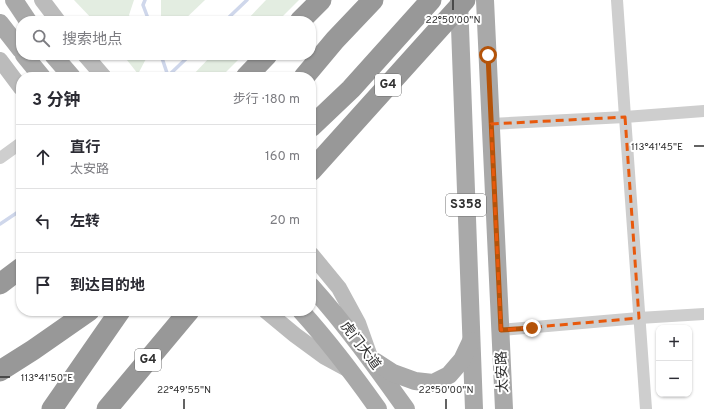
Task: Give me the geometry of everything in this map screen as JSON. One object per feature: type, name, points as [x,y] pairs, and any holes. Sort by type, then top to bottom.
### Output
[{"type":"highway","points":[[305,16],[321,0]]},
{"type":"highway","points":[[308,72],[335,40],[373,0]]},
{"type":"highway","points":[[316,122],[351,89],[431,0]]},
{"type":"highway","name":"G4","points":[[316,165],[465,0]]},
{"type":"highway","points":[[251,72],[263,60]]},
{"type":"highway","points":[[0,284],[16,272]]},
{"type":"highway","points":[[0,371],[82,316]]},
{"type":"highway","points":[[52,409],[117,316]]},
{"type":"highway","name":"G4","points":[[107,409],[185,316]]},
{"type":"main road","points":[[14,0],[25,16]]},
{"type":"main road","points":[[42,0],[54,16]]},
{"type":"main road","name":"S358","points":[[459,0],[474,409]]},
{"type":"main road","name":"太安路","points":[[485,0],[504,409]]},
{"type":"main road","points":[[0,23],[16,44]]},
{"type":"main road","points":[[0,60],[16,81]]},
{"type":"main road","points":[[28,60],[38,72]]},
{"type":"main road","points":[[57,60],[68,72]]},
{"type":"main road","points":[[89,60],[100,72]]},
{"type":"main road","points":[[316,260],[339,288],[358,323],[370,359],[393,373],[415,381],[433,383],[449,375],[462,360],[471,340]]},
{"type":"main road","name":"虎门大道","points":[[316,291],[332,309],[406,409]]},
{"type":"main road","points":[[272,316],[325,357],[350,370]]},
{"type":"main road","name":"虎门大道","points":[[306,316],[350,370],[378,409]]},
{"type":"street","points":[[617,0],[646,409]]},
{"type":"street","points":[[491,124],[704,111]]},
{"type":"street","points":[[0,158],[16,147]]},
{"type":"street","points":[[501,330],[704,314]]},
{"type":"highlighted area","points":[[625,117],[639,318],[501,330],[491,124]]},
{"type":"shaded area","points":[[74,0],[134,0],[130,16],[89,16]]},
{"type":"shaded area","points":[[161,0],[205,0],[188,16],[161,16]]},
{"type":"shaded area","points":[[266,0],[299,0],[283,16],[251,16]]},
{"type":"shaded area","points":[[127,60],[145,60],[139,72],[136,72]]},
{"type":"shaded area","points":[[207,60],[238,60],[226,72],[196,72]]},
{"type":"waterway","points":[[145,0],[143,5],[147,16]]},
{"type":"waterway","points":[[230,16],[247,0]]},
{"type":"waterway","points":[[163,60],[167,72]]},
{"type":"waterway","points":[[172,72],[185,60]]},
{"type":"waterway","points":[[0,224],[16,213]]},
{"type":"route","points":[[488,55],[501,330],[532,328]]}]
